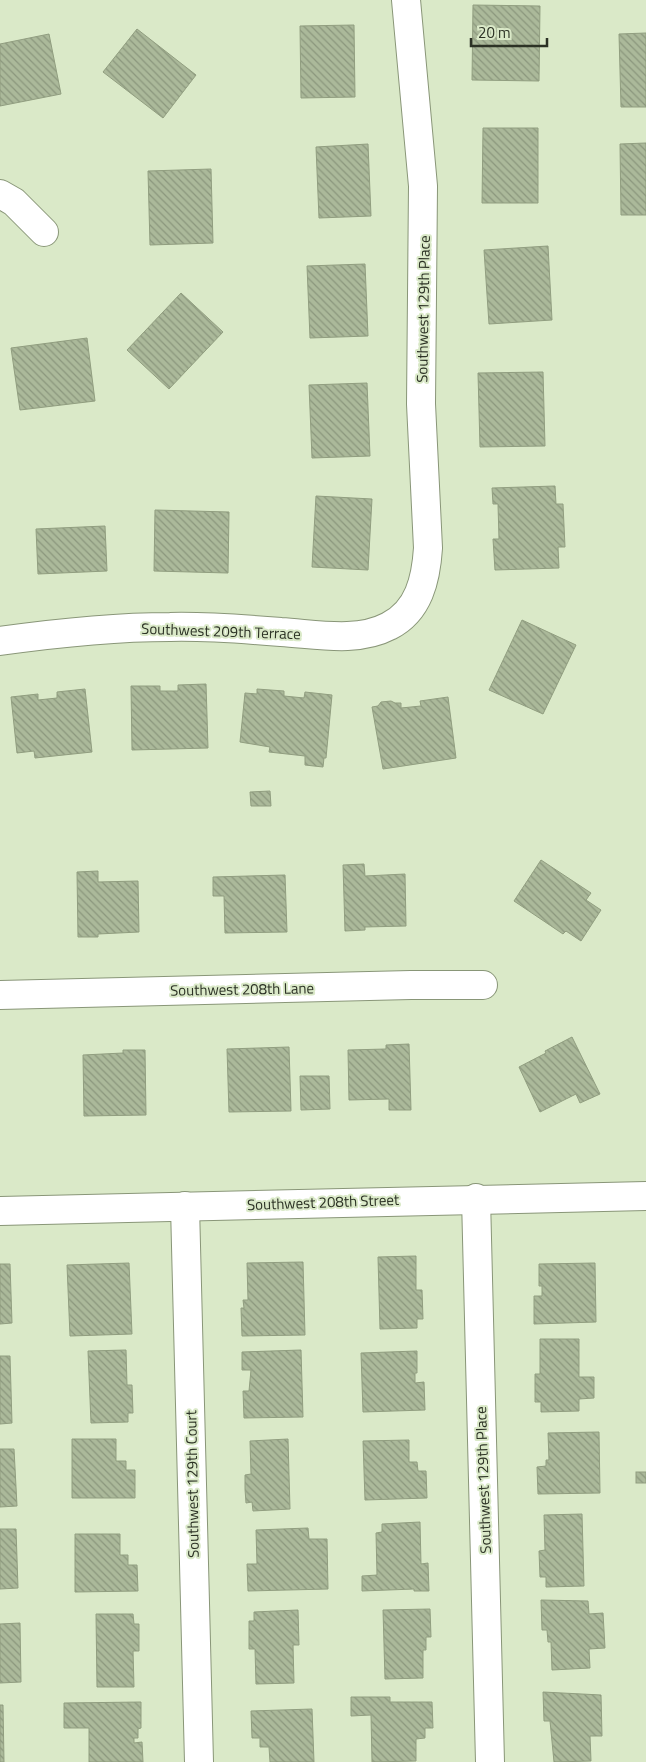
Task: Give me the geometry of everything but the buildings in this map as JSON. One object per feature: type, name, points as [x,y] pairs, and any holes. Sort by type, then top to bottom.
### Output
[{"type":"street","name":"Southwest 129th Place","points":[[406,0],[423,186],[421,404],[428,548],[427,568],[422,587],[406,614]]},
{"type":"street","points":[[0,194],[14,202],[44,232]]},
{"type":"street","name":"Southwest 209th Terrace","points":[[0,641],[106,629],[170,627],[344,636],[371,633],[390,626],[406,614]]},
{"type":"street","name":"Southwest 208th Lane","points":[[0,995],[483,985]]},
{"type":"street","name":"Southwest 208th Street","points":[[0,1211],[476,1198],[646,1196]]},
{"type":"street","name":"Southwest 129th Place","points":[[476,1198],[490,1762]]},
{"type":"street","name":"Southwest 129th Court","points":[[185,1206],[199,1762]]}]
